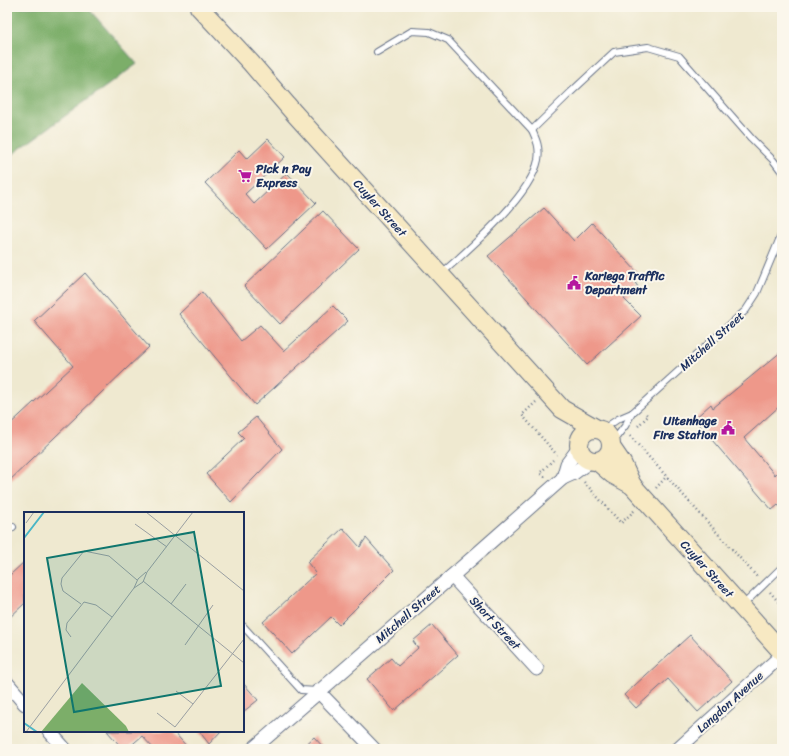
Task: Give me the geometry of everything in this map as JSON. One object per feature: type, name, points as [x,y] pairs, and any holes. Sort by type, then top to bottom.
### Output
[{"type":"main road","name":"Cuyler Street","points":[[204,12],[562,409],[605,437],[622,463],[632,485],[782,653]]},
{"type":"main road","name":"Cuyler Street","points":[[562,409],[569,425],[586,453],[612,474],[632,485]]},
{"type":"main road","points":[[586,431],[605,437],[608,454],[603,459],[586,453],[581,436],[586,431]]},
{"type":"street","name":"Mitchell Street","points":[[253,749],[558,482],[567,464],[586,453]]},
{"type":"street","name":"Short Street","points":[[452,576],[537,669]]},
{"type":"street","name":"Langdon Avenue","points":[[678,749],[782,653]]},
{"type":"street","points":[[7,683],[24,703]]},
{"type":"street","points":[[318,691],[374,749]]},
{"type":"street","points":[[50,732],[65,749]]},
{"type":"lane","points":[[377,52],[412,31],[429,32],[448,40],[532,130],[539,145],[538,160],[529,182],[512,204],[480,238],[440,275]]},
{"type":"lane","points":[[532,130],[614,52],[648,46],[679,56],[782,172]]},
{"type":"lane","name":"Mitchell Street","points":[[605,437],[618,419],[632,413],[746,310],[757,293],[782,233]]},
{"type":"lane","name":"Mitchell Street","points":[[605,437],[625,426],[632,413]]},
{"type":"lane","points":[[7,532],[13,527]]},
{"type":"lane","points":[[741,607],[782,567]]},
{"type":"lane","points":[[244,627],[301,690],[318,691]]},
{"type":"path","points":[[547,392],[522,415],[557,456],[540,472],[558,482]]},
{"type":"path","points":[[634,430],[648,416],[640,406]]},
{"type":"path","points":[[630,435],[782,606]]},
{"type":"path","points":[[580,478],[621,524]]},
{"type":"green space","points":[[7,7],[87,7],[137,64],[7,158]]},
{"type":"building","points":[[268,139],[285,157],[245,194],[254,204],[287,173],[316,203],[267,249],[205,183],[239,150],[247,159]]},
{"type":"building","name":"Kariega Traffic Department","points":[[544,208],[574,241],[592,223],[638,273],[632,278],[638,287],[624,299],[641,316],[587,365],[488,256]]},
{"type":"building","points":[[323,211],[359,249],[280,324],[244,286]]},
{"type":"building","points":[[85,273],[149,347],[7,483],[7,427],[73,366],[34,321]]},
{"type":"building","points":[[202,292],[241,341],[260,325],[284,351],[333,306],[348,321],[255,405],[179,314]]},
{"type":"building","name":"Uitenhage Fire Station","points":[[782,351],[782,404],[744,438],[775,475],[782,468],[782,509],[778,505],[772,510],[694,419],[711,404],[713,408]]},
{"type":"building","points":[[256,417],[282,449],[231,502],[206,474],[244,438],[238,432]]},
{"type":"building","points":[[343,528],[360,547],[366,538],[394,570],[339,625],[331,617],[292,654],[263,622],[316,573],[307,562]]},
{"type":"building","points":[[24,562],[24,604],[7,620],[7,571],[10,575]]},
{"type":"building","points":[[432,625],[458,655],[394,711],[367,679],[391,658],[398,666],[418,648],[413,641]]},
{"type":"building","points":[[690,635],[732,681],[698,712],[668,679],[636,708],[624,695]]},
{"type":"building","points":[[244,684],[258,700],[244,711]]},
{"type":"building","points":[[108,732],[174,732],[189,749],[154,749],[142,736],[127,749],[123,749]]},
{"type":"building","points":[[200,732],[220,732],[209,744]]},
{"type":"building","points":[[314,737],[325,749],[301,749]]},
{"type":"place","name":"Pick n Pay Express","points":[[245,176]]},
{"type":"place","name":"Kariega Traffic Department","points":[[574,283]]},
{"type":"place","name":"Uitenhage Fire Station","points":[[728,428]]}]
